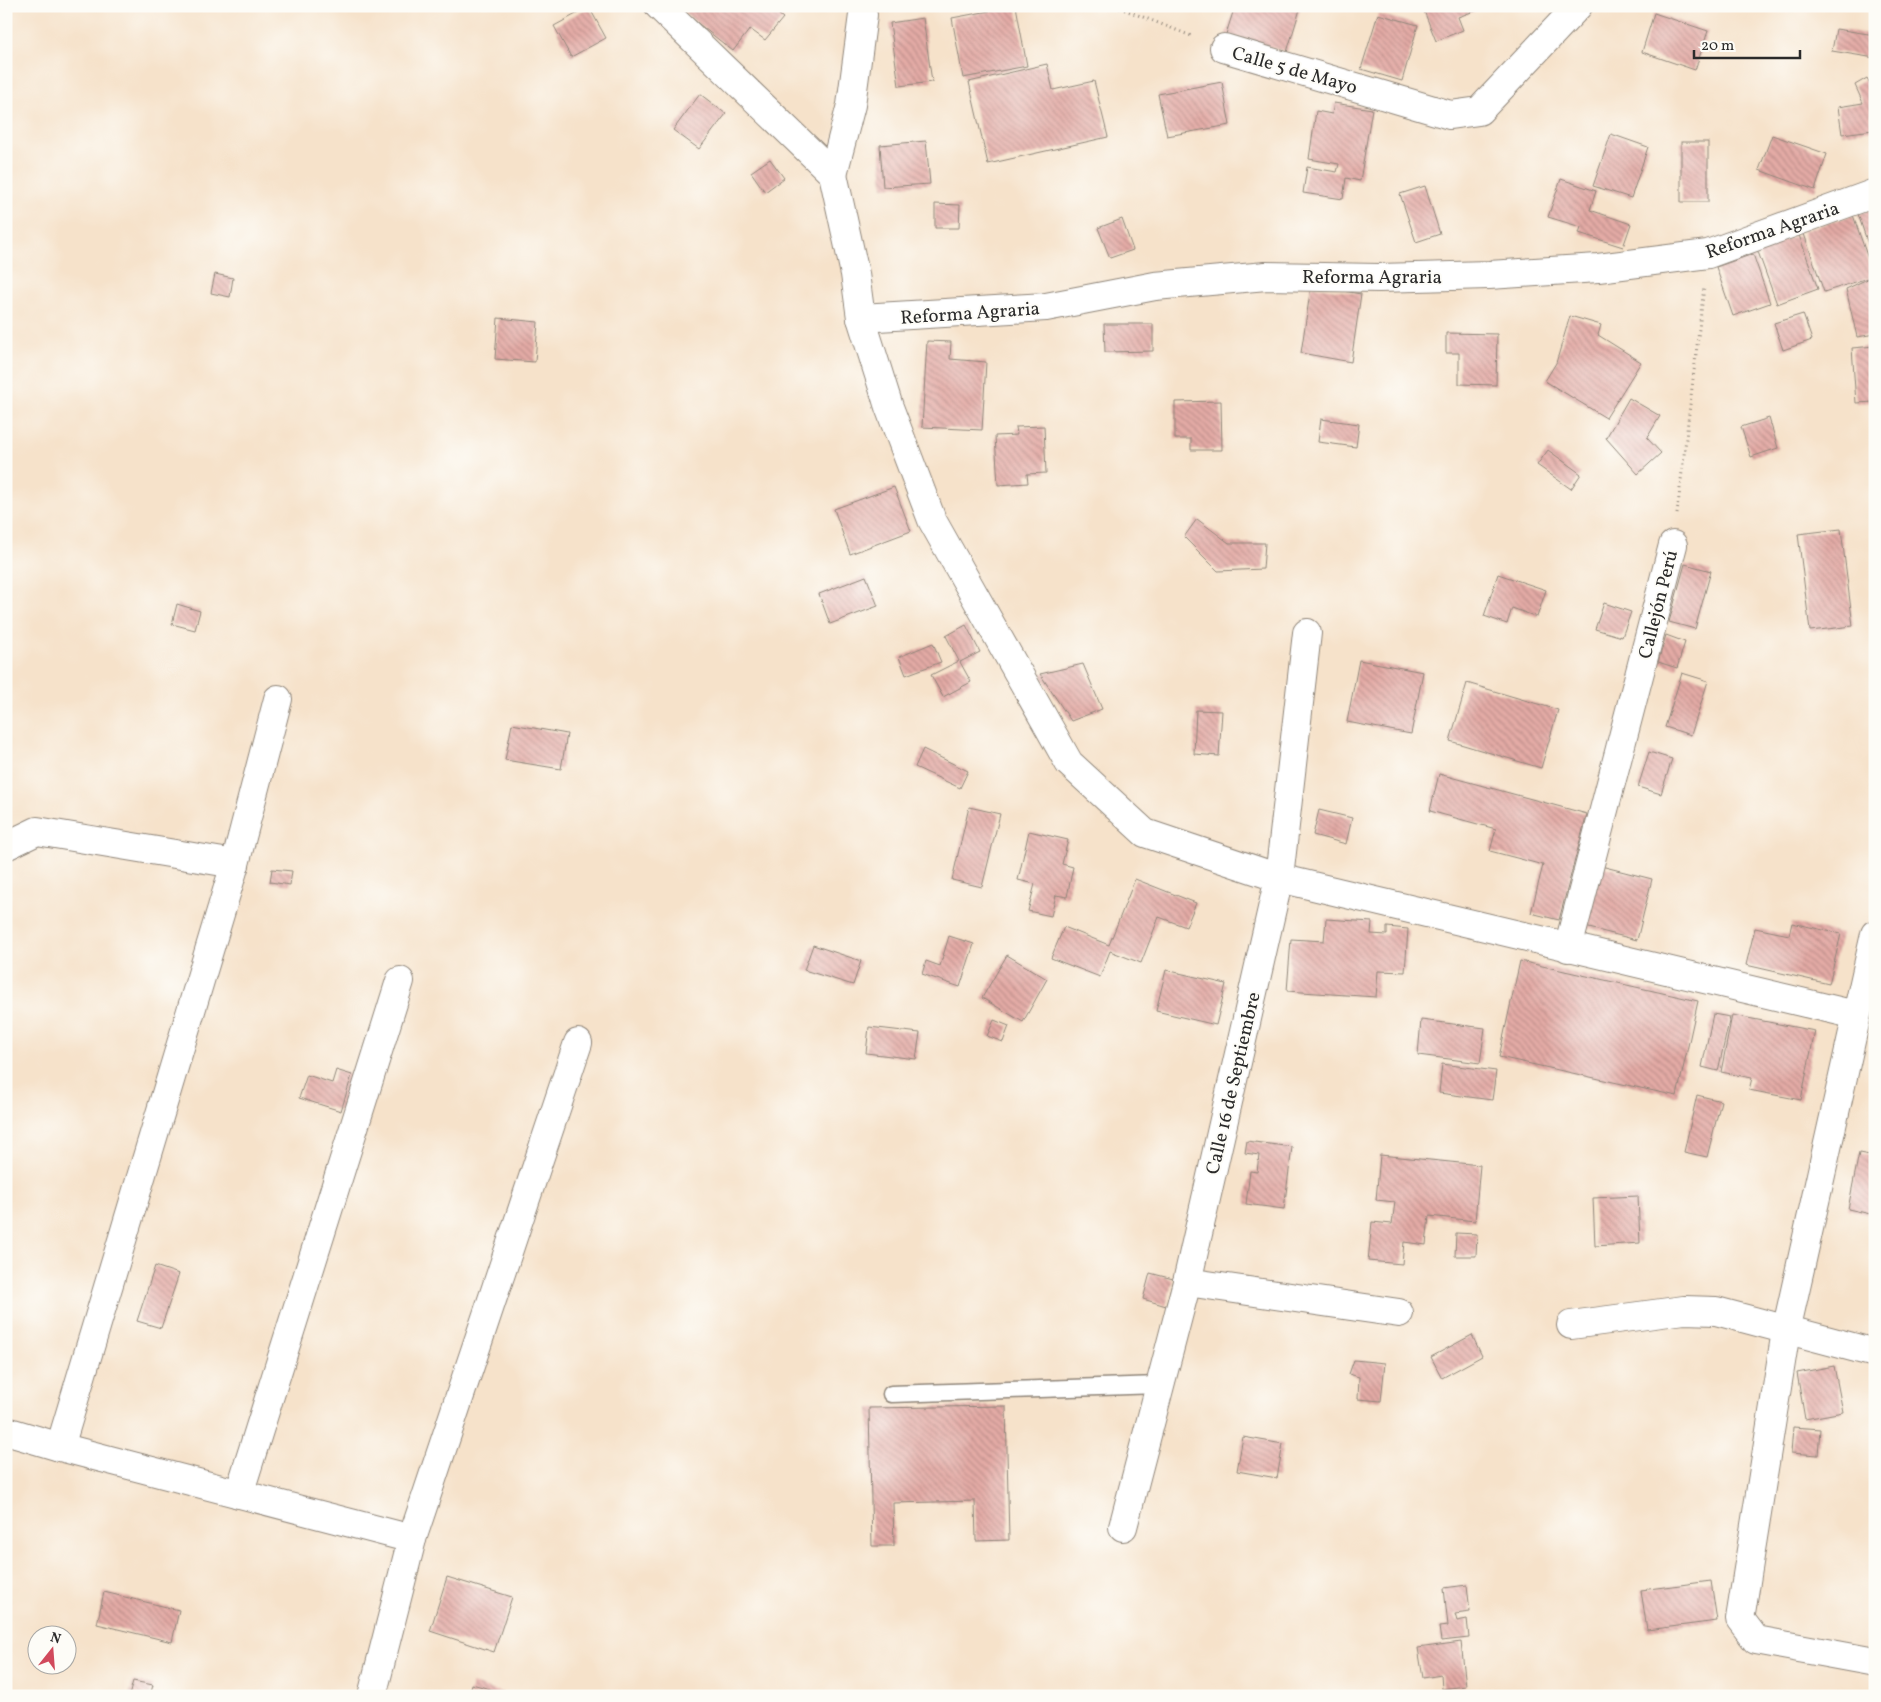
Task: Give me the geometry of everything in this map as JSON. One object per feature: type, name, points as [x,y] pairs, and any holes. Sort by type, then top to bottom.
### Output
[{"type":"street","points":[[659,6],[833,174]]},
{"type":"street","name":"Calle 5 de Mayo","points":[[1224,48],[1450,115],[1479,111],[1578,6]]},
{"type":"street","points":[[863,15],[851,104],[833,174],[855,274],[861,318],[889,408],[932,520],[1068,763],[1145,833],[1279,878],[1856,1015]]},
{"type":"street","name":"Reforma Agraria","points":[[861,318],[1046,306],[1154,286],[1266,276],[1379,278],[1598,268],[1708,254],[1875,194]]},
{"type":"street","name":"Callejón Perú","points":[[1568,948],[1673,545]]},
{"type":"street","name":"Calle 16 de Septiembre","points":[[1123,1527],[1187,1282],[1279,878],[1307,633]]},
{"type":"street","points":[[60,1447],[235,864],[278,699]]},
{"type":"street","points":[[6,846],[38,831],[235,864]]},
{"type":"street","points":[[1875,934],[1786,1331],[1740,1619],[1756,1640],[1875,1662]]},
{"type":"street","points":[[239,1494],[400,981]]},
{"type":"street","points":[[372,1696],[412,1539],[578,1043]]},
{"type":"street","points":[[1187,1282],[1399,1313]]},
{"type":"street","points":[[1571,1325],[1684,1310],[1716,1311],[1875,1353]]},
{"type":"street","points":[[6,1430],[60,1447],[412,1539]]},
{"type":"lane","points":[[891,1394],[1159,1385]]},
{"type":"path","name":"Calle 5 de Mayo","points":[[1116,6],[1224,48]]},
{"type":"path","name":"Callejón Perú","points":[[1673,545],[1708,254]]},
{"type":"building","points":[[691,6],[774,6],[772,9],[783,18],[765,40],[750,29],[733,51],[685,13]]},
{"type":"building","points":[[1016,6],[1027,66],[963,78],[952,18]]},
{"type":"building","points":[[1235,6],[1301,6],[1287,52],[1226,34]]},
{"type":"building","points":[[1422,6],[1479,6],[1480,9],[1458,17],[1463,30],[1436,41]]},
{"type":"building","points":[[589,7],[606,38],[571,57],[554,26]]},
{"type":"building","points":[[1654,13],[1708,31],[1695,70],[1642,52]]},
{"type":"building","points":[[1378,14],[1418,25],[1402,81],[1361,69]]},
{"type":"building","points":[[923,18],[932,82],[899,86],[890,23]]},
{"type":"building","points":[[1836,29],[1875,35],[1875,58],[1832,51]]},
{"type":"building","points":[[1047,64],[1053,90],[1094,81],[1108,137],[988,164],[969,82]]},
{"type":"building","points":[[1867,78],[1875,92],[1875,113],[1871,115],[1873,130],[1842,134],[1838,107],[1863,103],[1855,85]]},
{"type":"building","points":[[1222,82],[1230,125],[1167,136],[1158,94]]},
{"type":"building","points":[[700,94],[726,114],[699,149],[673,130]]},
{"type":"building","points":[[1334,103],[1372,109],[1360,181],[1346,178],[1343,199],[1303,193],[1307,167],[1337,172],[1339,164],[1309,159],[1316,111],[1332,114]]},
{"type":"building","points":[[1611,134],[1648,147],[1631,198],[1593,186]]},
{"type":"building","points":[[1772,135],[1827,154],[1815,190],[1759,170]]},
{"type":"building","points":[[926,141],[930,184],[883,187],[880,145]]},
{"type":"building","points":[[1681,142],[1708,142],[1708,202],[1681,202]]},
{"type":"building","points":[[770,159],[784,178],[765,192],[751,172]]},
{"type":"building","points":[[1561,179],[1596,191],[1590,210],[1631,224],[1623,247],[1579,233],[1581,227],[1548,217]]},
{"type":"building","points":[[1425,186],[1440,234],[1416,242],[1400,194]]},
{"type":"building","points":[[935,204],[960,205],[959,228],[935,228]]},
{"type":"building","points":[[1875,208],[1875,262],[1874,262],[1858,214]]},
{"type":"building","points":[[1853,215],[1874,276],[1824,292],[1803,231]]},
{"type":"building","points":[[1122,219],[1133,250],[1110,258],[1098,228]]},
{"type":"building","points":[[1799,235],[1818,289],[1777,304],[1757,249]]},
{"type":"building","points":[[1753,254],[1770,303],[1733,316],[1716,267]]},
{"type":"building","points":[[215,274],[233,278],[230,297],[211,293]]},
{"type":"building","points":[[1874,276],[1875,334],[1857,337],[1846,289]]},
{"type":"building","points":[[1311,286],[1361,294],[1351,362],[1301,353]]},
{"type":"building","points":[[1803,314],[1812,340],[1783,350],[1774,323]]},
{"type":"building","points":[[1570,316],[1601,325],[1598,335],[1641,362],[1606,418],[1545,381],[1556,363]]},
{"type":"building","points":[[498,318],[538,322],[535,362],[495,359]]},
{"type":"building","points":[[1104,324],[1153,324],[1153,351],[1105,352]]},
{"type":"building","points":[[1446,333],[1497,334],[1496,385],[1459,384],[1459,353],[1446,353]]},
{"type":"building","points":[[927,341],[951,342],[950,359],[986,362],[982,430],[922,427]]},
{"type":"building","points":[[1875,346],[1875,402],[1856,403],[1852,348]]},
{"type":"building","points":[[1629,398],[1660,416],[1647,438],[1661,453],[1638,474],[1606,438]]},
{"type":"building","points":[[1221,401],[1222,450],[1191,450],[1191,439],[1175,439],[1175,402]]},
{"type":"building","points":[[1769,418],[1778,448],[1751,457],[1741,427]]},
{"type":"building","points":[[1321,419],[1359,424],[1356,447],[1318,442]]},
{"type":"building","points":[[1044,426],[1046,473],[1027,474],[1028,483],[998,485],[995,436],[1017,435],[1016,427]]},
{"type":"building","points":[[1548,450],[1581,474],[1571,489],[1537,465]]},
{"type":"building","points":[[894,487],[911,531],[850,554],[834,509]]},
{"type":"building","points":[[1197,519],[1229,543],[1265,543],[1263,569],[1218,571],[1184,537]]},
{"type":"building","points":[[1841,529],[1853,626],[1810,631],[1798,534]]},
{"type":"building","points":[[1685,564],[1711,571],[1695,629],[1669,622]]},
{"type":"building","points":[[1498,574],[1546,590],[1537,617],[1512,608],[1507,624],[1484,616]]},
{"type":"building","points":[[866,576],[878,606],[830,624],[819,594]]},
{"type":"building","points":[[1604,603],[1631,612],[1622,637],[1595,629]]},
{"type":"building","points":[[177,604],[200,611],[195,630],[172,624]]},
{"type":"building","points":[[966,625],[980,652],[960,662],[971,682],[943,697],[931,675],[959,661],[946,636]]},
{"type":"building","points":[[1666,635],[1685,642],[1677,668],[1658,662]]},
{"type":"building","points":[[933,643],[941,662],[906,675],[899,657]]},
{"type":"building","points":[[1359,660],[1423,672],[1411,734],[1347,722]]},
{"type":"building","points":[[1083,664],[1102,709],[1071,721],[1040,674]]},
{"type":"building","points":[[1682,673],[1708,681],[1691,735],[1665,727]]},
{"type":"building","points":[[1467,683],[1558,710],[1541,768],[1450,741]]},
{"type":"building","points":[[1196,710],[1222,711],[1219,756],[1194,754]]},
{"type":"building","points":[[512,724],[567,734],[561,769],[505,760]]},
{"type":"building","points":[[923,749],[968,771],[960,788],[915,767]]},
{"type":"building","points":[[1649,752],[1672,759],[1661,794],[1638,787]]},
{"type":"building","points":[[1439,774],[1587,814],[1559,920],[1531,913],[1543,865],[1490,851],[1496,829],[1430,811]]},
{"type":"building","points":[[969,807],[1000,814],[982,887],[952,880]]},
{"type":"building","points":[[1319,810],[1352,818],[1346,844],[1313,835]]},
{"type":"building","points":[[1029,831],[1068,840],[1062,864],[1073,867],[1067,897],[1056,895],[1051,916],[1028,911],[1035,884],[1018,880]]},
{"type":"building","points":[[1597,865],[1652,879],[1637,940],[1581,926]]},
{"type":"building","points":[[272,869],[292,871],[290,885],[270,882]]},
{"type":"building","points":[[1135,879],[1196,903],[1186,927],[1159,917],[1141,963],[1110,951],[1100,977],[1051,958],[1064,927],[1109,945]]},
{"type":"building","points":[[1326,919],[1372,922],[1371,934],[1387,935],[1387,927],[1408,929],[1405,972],[1378,971],[1376,997],[1287,991],[1291,939],[1324,941]]},
{"type":"building","points":[[1792,923],[1841,934],[1829,984],[1746,965],[1755,928],[1789,935]]},
{"type":"building","points":[[949,936],[974,944],[960,987],[922,974],[926,961],[940,966]]},
{"type":"building","points":[[813,945],[861,961],[853,985],[804,970]]},
{"type":"building","points":[[1007,955],[1047,979],[1023,1022],[982,998]]},
{"type":"building","points":[[1520,961],[1698,1001],[1677,1096],[1499,1057]]},
{"type":"building","points":[[1166,970],[1226,984],[1216,1025],[1156,1011]]},
{"type":"building","points":[[1713,1014],[1730,1017],[1718,1071],[1702,1067]]},
{"type":"building","points":[[1732,1015],[1815,1031],[1801,1100],[1749,1090],[1752,1078],[1721,1072]]},
{"type":"building","points":[[994,1020],[1009,1026],[1003,1042],[987,1036]]},
{"type":"building","points":[[1421,1020],[1485,1028],[1480,1063],[1418,1055]]},
{"type":"building","points":[[869,1027],[920,1033],[916,1059],[866,1053]]},
{"type":"building","points":[[1442,1064],[1496,1071],[1492,1100],[1439,1093]]},
{"type":"building","points":[[336,1070],[352,1075],[341,1111],[299,1098],[307,1075],[332,1083]]},
{"type":"building","points":[[1697,1095],[1721,1101],[1707,1157],[1684,1152]]},
{"type":"building","points":[[1247,1141],[1292,1147],[1284,1209],[1246,1204],[1250,1171],[1257,1172],[1259,1155],[1245,1153]]},
{"type":"building","points":[[1859,1153],[1875,1156],[1875,1215],[1848,1209]]},
{"type":"building","points":[[1380,1155],[1480,1165],[1475,1221],[1429,1216],[1426,1245],[1404,1242],[1402,1264],[1368,1261],[1372,1222],[1392,1224],[1395,1202],[1376,1200]]},
{"type":"building","points":[[1638,1196],[1640,1243],[1595,1246],[1593,1198]]},
{"type":"building","points":[[1456,1233],[1477,1234],[1476,1256],[1455,1256]]},
{"type":"building","points":[[155,1266],[179,1274],[161,1328],[137,1321]]},
{"type":"building","points":[[1150,1273],[1173,1279],[1166,1306],[1143,1299]]},
{"type":"building","points":[[1472,1335],[1482,1356],[1442,1378],[1431,1357]]},
{"type":"building","points":[[1354,1360],[1385,1363],[1381,1401],[1358,1399],[1359,1377],[1349,1374]]},
{"type":"building","points":[[1834,1366],[1843,1412],[1805,1419],[1797,1373]]},
{"type":"building","points":[[1006,1406],[1009,1540],[976,1541],[975,1501],[893,1503],[894,1546],[872,1546],[869,1408]]},
{"type":"building","points":[[1793,1427],[1820,1429],[1818,1455],[1791,1453]]},
{"type":"building","points":[[1243,1437],[1283,1444],[1277,1478],[1237,1471]]},
{"type":"building","points":[[447,1577],[512,1597],[494,1652],[430,1631]]},
{"type":"building","points":[[1711,1581],[1717,1621],[1647,1630],[1641,1590]]},
{"type":"building","points":[[1467,1585],[1470,1612],[1455,1614],[1457,1621],[1467,1619],[1469,1638],[1441,1641],[1439,1627],[1448,1626],[1444,1588]]},
{"type":"building","points":[[104,1592],[179,1610],[172,1642],[97,1624]]},
{"type":"building","points":[[1461,1642],[1466,1686],[1442,1689],[1441,1675],[1423,1678],[1418,1648]]},
{"type":"building","points":[[133,1681],[153,1685],[150,1696],[129,1696]]},
{"type":"building","points":[[472,1684],[511,1695],[511,1696],[469,1696]]}]
